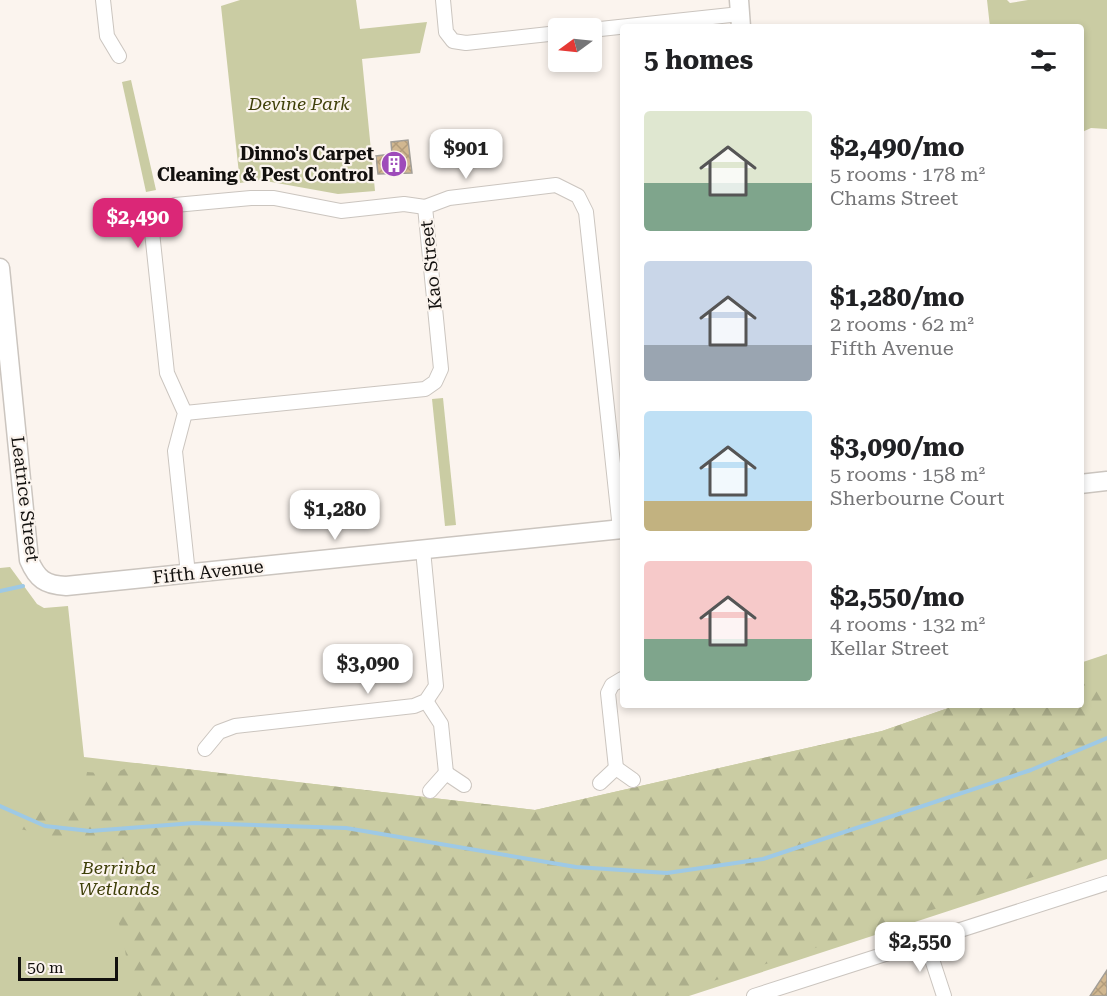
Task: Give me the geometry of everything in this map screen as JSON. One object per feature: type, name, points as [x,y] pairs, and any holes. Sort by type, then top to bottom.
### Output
[{"type":"street","points":[[103,0],[107,36],[119,56]]},
{"type":"street","points":[[443,0],[446,32],[453,41],[466,43],[548,34]]},
{"type":"street","points":[[647,24],[740,14]]},
{"type":"street","points":[[602,29],[620,27]]},
{"type":"street","name":"Kao Street","points":[[185,413],[425,389],[435,382],[441,369],[425,207],[449,198],[556,185],[578,196],[586,212],[620,520]]},
{"type":"street","points":[[188,574],[175,451],[185,413],[167,373],[152,232],[161,215],[175,205],[263,197],[341,211],[404,204],[425,207]]},
{"type":"street","name":"Leatrice Street","points":[[0,268],[29,560],[35,573],[44,583]]},
{"type":"street","points":[[1084,484],[1107,485]]},
{"type":"street","name":"Fifth Avenue","points":[[44,583],[66,586],[620,529]]},
{"type":"street","points":[[205,749],[219,732],[235,726],[414,705],[426,701],[436,686],[423,550]]},
{"type":"street","points":[[620,680],[612,685],[608,693],[616,768],[633,780]]},
{"type":"street","points":[[426,701],[441,724],[446,773],[430,791]]},
{"type":"street","points":[[600,783],[616,768]]},
{"type":"street","points":[[446,773],[464,785]]},
{"type":"street","points":[[754,996],[1107,883]]},
{"type":"street","points":[[927,941],[944,996]]},
{"type":"green space","name":"Devine Park","points":[[240,0],[356,0],[360,29],[427,22],[420,53],[362,59],[375,191],[338,194],[260,180],[240,183],[221,6]]},
{"type":"green space","points":[[987,0],[1007,0],[1010,3],[1028,0],[1107,0],[1107,129],[1091,128],[1084,131],[1084,24],[990,24]]},
{"type":"green space","points":[[131,80],[156,190],[146,192],[122,82]]},
{"type":"green space","points":[[443,398],[456,525],[445,526],[432,399]]},
{"type":"green space","name":"Berrinba Wetlands","points":[[10,567],[37,604],[44,608],[68,606],[84,757],[535,810],[882,731],[948,708],[1084,708],[1084,662],[1107,654],[1107,859],[689,996],[0,996],[0,568]]},
{"type":"green space","name":"Berrinba Wetlands","points":[[1084,673],[1107,674],[1107,853],[667,996],[135,996],[130,984],[123,936],[105,881],[107,858],[97,846],[20,829],[32,808],[75,809],[87,801],[84,788],[87,772],[114,774],[136,763],[535,810],[882,731],[948,708],[1084,708]]},
{"type":"building","name":"Dinno's Carpet Cleaning & Pest Control","points":[[408,140],[412,173],[378,174],[376,156],[392,154],[391,142]]},
{"type":"building","points":[[1107,970],[1107,996],[1090,996]]},
{"type":"waterway","points":[[0,591],[23,586]]},
{"type":"waterway","points":[[0,806],[45,826],[90,831],[194,823],[346,828],[576,867],[667,873],[763,859],[1031,770],[1107,738]]},
{"type":"place","name":"Dinno's Carpet Cleaning & Pest Control","points":[[394,164]]}]
